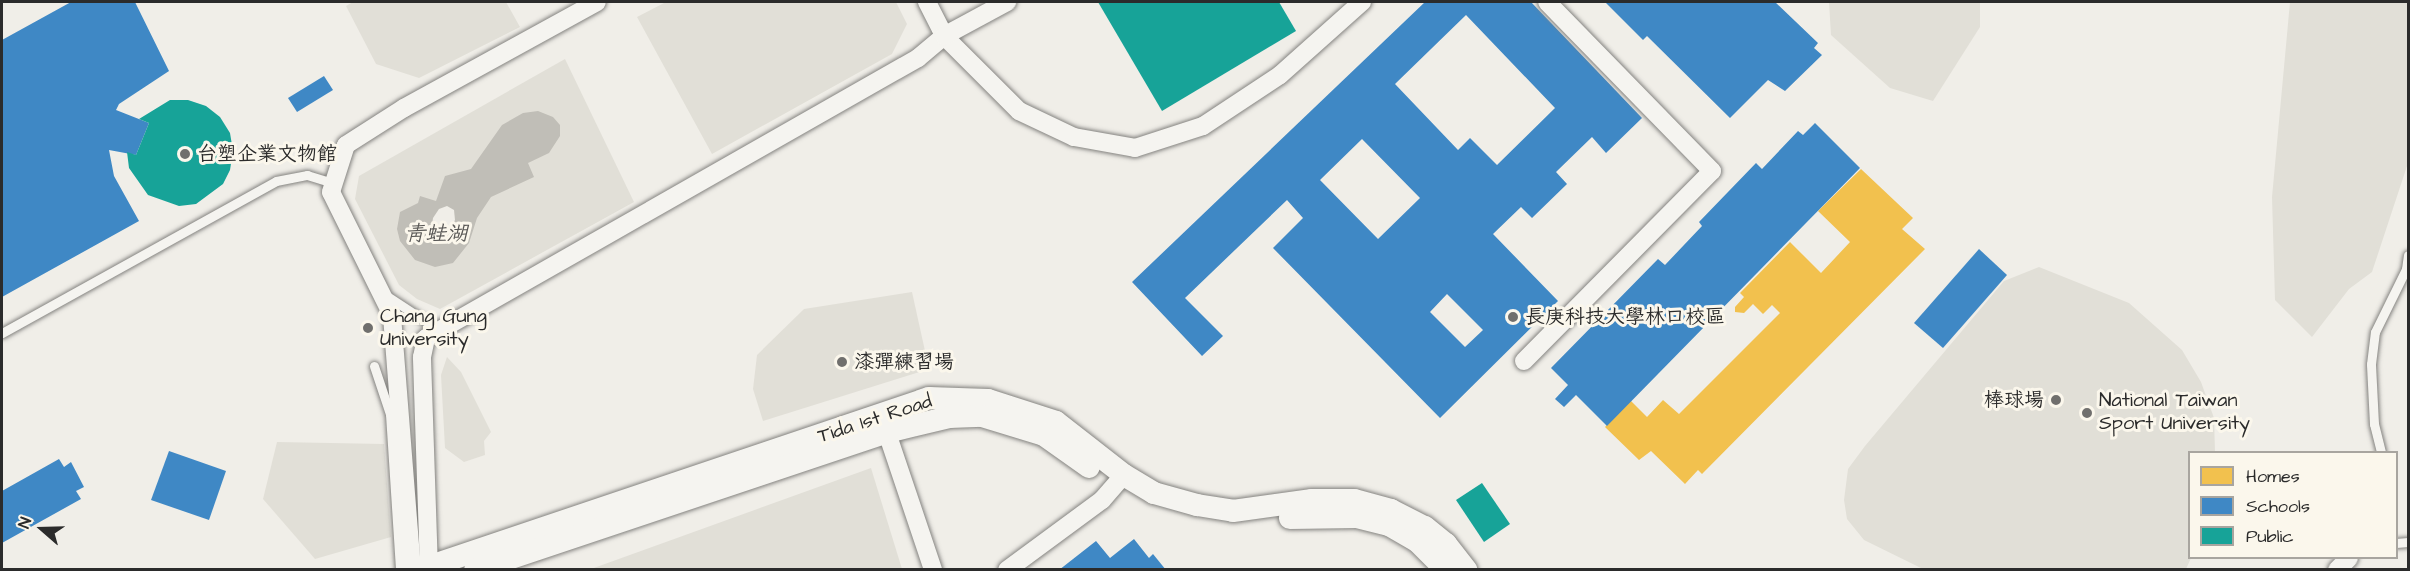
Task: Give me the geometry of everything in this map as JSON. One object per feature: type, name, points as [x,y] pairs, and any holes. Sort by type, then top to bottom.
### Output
[{"type":"street","points":[[422,569],[392,315],[331,192],[346,145],[404,108],[597,2]]},
{"type":"street","points":[[927,2],[944,36],[1019,111],[1074,137],[1135,148],[1212,120],[1280,75],[1362,2]]},
{"type":"street","points":[[422,569],[422,357],[426,338],[918,58],[944,36],[1007,2]]},
{"type":"street","points":[[1524,361],[1712,171],[1547,2]]},
{"type":"street","name":"Tida 1st Road","points":[[422,569],[884,424],[982,416],[1044,435],[1119,480],[1149,506],[1230,526],[1307,516],[1357,517],[1378,522],[1417,541],[1446,570]]},
{"type":"street","points":[[884,424],[933,570]]},
{"type":"street","name":"Tida 1st Road","points":[[475,570],[884,424]]},
{"type":"street","points":[[1007,570],[1102,500],[1119,480]]},
{"type":"street","name":"Tida 1st Road","points":[[1119,480],[1154,493],[1233,511],[1312,500],[1354,500],[1394,511],[1425,527],[1446,544],[1466,570]]},
{"type":"street","points":[[2337,570],[2348,559]]},
{"type":"lane","points":[[2,333],[276,181],[308,175],[334,183]]},
{"type":"lane","points":[[2381,451],[2374,424],[2371,364],[2375,333],[2406,269],[2409,255]]},
{"type":"lane","points":[[380,291],[439,330]]},
{"type":"lane","points":[[374,366],[390,414],[400,570]]},
{"type":"shaded area","points":[[353,2],[506,2],[520,27],[419,78],[376,64],[346,6]]},
{"type":"shaded area","points":[[666,2],[896,2],[907,24],[892,54],[712,154],[637,17]]},
{"type":"shaded area","points":[[1829,2],[1980,2],[1980,27],[1933,101],[1890,88],[1831,35]]},
{"type":"shaded area","points":[[2290,2],[2408,2],[2408,163],[2372,272],[2349,289],[2312,337],[2275,300],[2272,197]]},
{"type":"shaded area","points":[[565,59],[634,202],[440,309],[417,299],[399,285],[355,199],[359,176]]},
{"type":"shaded area","name":"棒球場","points":[[2039,267],[2129,303],[2182,350],[2201,382],[2214,418],[2215,451],[2188,451],[2188,559],[2191,559],[2186,569],[1923,569],[1864,540],[1847,519],[1844,500],[1848,469],[2004,281]]},
{"type":"shaded area","name":"漆彈練習場","points":[[912,292],[929,369],[763,421],[753,389],[757,355],[804,309]]},
{"type":"shaded area","points":[[447,357],[461,372],[491,432],[484,441],[485,455],[464,462],[445,448],[441,375]]},
{"type":"shaded area","points":[[277,442],[384,444],[391,537],[315,559],[263,499]]},
{"type":"shaded area","points":[[871,468],[902,569],[591,569]]},
{"type":"water","name":"青蛙湖","points":[[538,111],[553,117],[560,125],[560,136],[549,153],[528,163],[534,177],[491,197],[477,218],[469,243],[453,263],[435,267],[415,260],[400,241],[397,229],[400,212],[418,203],[420,196],[436,201],[445,176],[471,169],[502,125],[523,113]]},
{"type":"pier","points":[[447,206],[454,210],[455,220],[450,229],[436,236],[431,231],[433,218],[439,209]]},
{"type":"building: Homes","points":[[1861,169],[1913,218],[1902,229],[1925,249],[1702,474],[1698,470],[1685,484],[1651,451],[1639,460],[1605,427],[1630,400],[1647,417],[1663,400],[1679,414],[1780,313],[1772,305],[1763,314],[1753,304],[1744,313],[1735,312],[1735,307],[1744,297],[1740,293],[1790,242],[1821,273],[1850,242],[1818,211]]},
{"type":"building: Schools","points":[[71,2],[135,2],[169,71],[119,104],[116,110],[149,123],[136,155],[109,150],[114,176],[139,221],[2,297],[2,40]]},
{"type":"building: Schools","points":[[1425,2],[1531,2],[1642,118],[1606,153],[1592,137],[1556,172],[1567,184],[1532,218],[1521,207],[1493,234],[1558,301],[1440,418],[1273,248],[1303,218],[1287,200],[1185,298],[1223,336],[1202,356],[1132,282]],"holes":[[[1466,15],[1555,108],[1497,165],[1470,138],[1458,150],[1395,84]],[[1362,139],[1420,198],[1378,239],[1320,180]],[[1447,294],[1483,330],[1465,347],[1430,312]]]},
{"type":"building: Schools","points":[[1605,2],[1775,2],[1818,43],[1814,48],[1822,55],[1785,91],[1768,80],[1730,118],[1647,36],[1643,40]]},
{"type":"building: Schools","points":[[324,76],[333,90],[297,112],[288,98]]},
{"type":"building: Schools","points":[[1815,123],[1860,168],[1607,426],[1576,395],[1564,407],[1555,399],[1568,385],[1551,368],[1658,259],[1665,265],[1702,226],[1699,222],[1756,163],[1762,169],[1798,131],[1803,135]]},
{"type":"building: Schools","points":[[1979,249],[2007,275],[1943,348],[1914,323]]},
{"type":"building: Schools","points":[[169,451],[226,471],[209,520],[151,500]]},
{"type":"building: Schools","points":[[59,459],[64,467],[71,462],[84,487],[76,491],[81,499],[2,543],[2,491]]},
{"type":"building: Schools","points":[[1134,539],[1149,558],[1153,554],[1166,570],[1059,570],[1096,541],[1110,558]]},
{"type":"building: Public","points":[[1098,2],[1279,2],[1296,31],[1162,111]]},
{"type":"building: Public","name":"台塑企業文物館","points":[[170,100],[188,100],[206,106],[220,117],[230,133],[233,151],[230,170],[223,184],[196,204],[179,206],[148,195],[129,168],[127,152],[136,155],[149,123],[139,119]]},
{"type":"building: Public","points":[[1482,483],[1510,524],[1484,542],[1456,500]]},
{"type":"place","name":"台塑企業文物館","points":[[185,154]]},
{"type":"place","name":"長庚科技大學林口校區","points":[[1513,317]]},
{"type":"place","name":"Chang Gung University","points":[[368,328]]},
{"type":"place","name":"漆彈練習場","points":[[842,362]]},
{"type":"place","name":"棒球場","points":[[2056,400]]},
{"type":"place","name":"National Taiwan Sport University","points":[[2087,413]]}]
